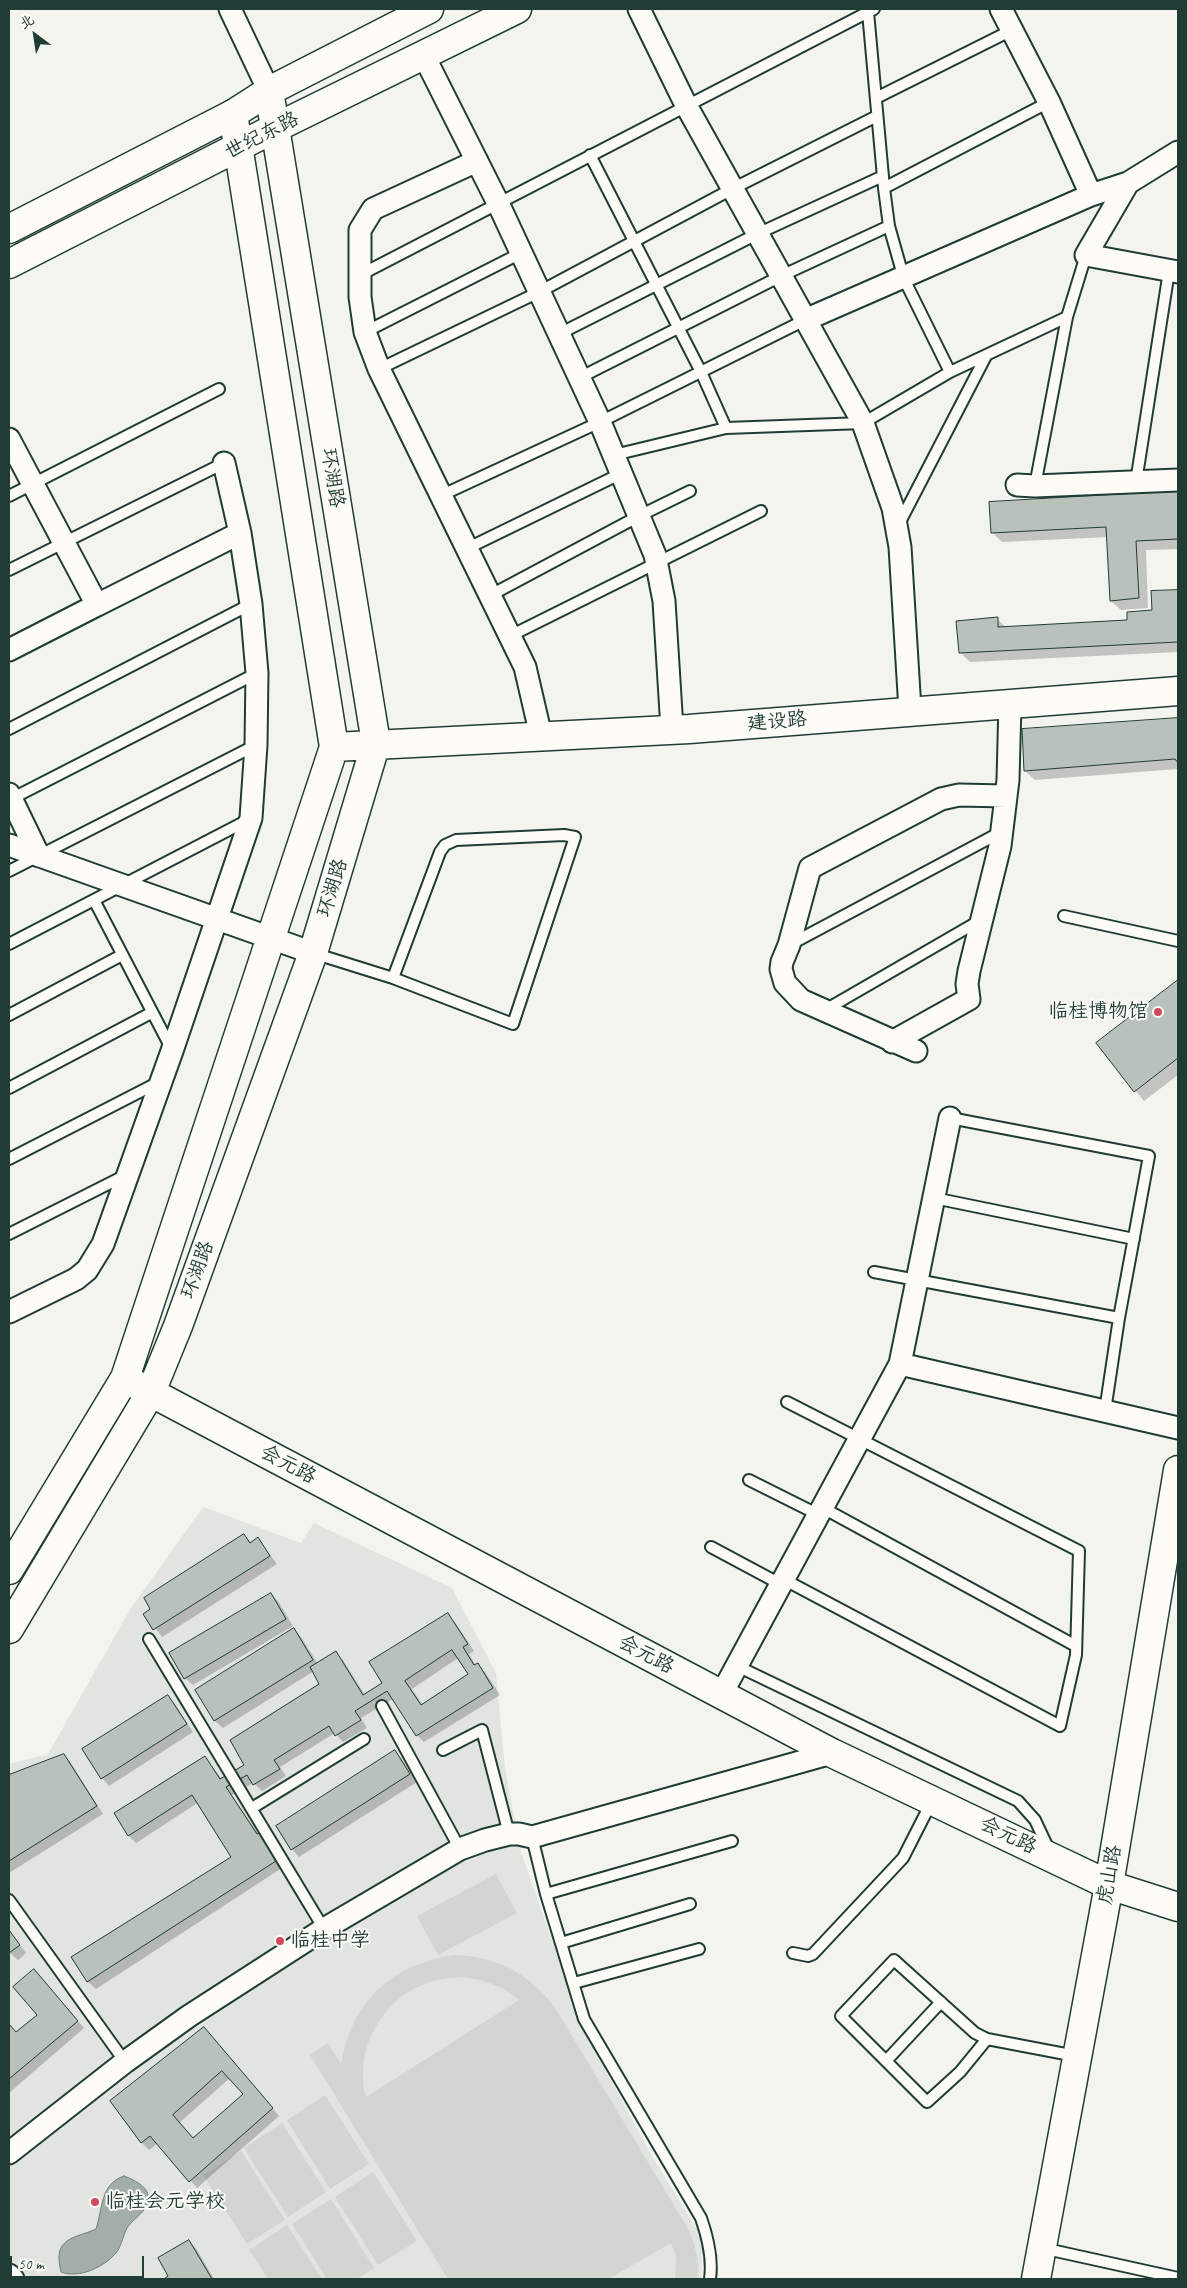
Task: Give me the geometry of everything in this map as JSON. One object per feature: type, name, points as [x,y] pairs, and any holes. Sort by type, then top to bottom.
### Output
[{"type":"main road","name":"世纪东路","points":[[9,228],[233,114],[269,91],[429,9]]},
{"type":"main road","name":"世纪东路","points":[[9,264],[275,128],[517,9]]},
{"type":"main road","name":"环湖路","points":[[9,1629],[151,1392],[178,1326],[313,953],[376,743],[269,91]]},
{"type":"main road","name":"环湖路","points":[[9,1570],[125,1378],[334,747],[233,114]]},
{"type":"main road","name":"建设路","points":[[334,747],[376,743],[672,729],[1176,691]]},
{"type":"main road","name":"会元路","points":[[125,1378],[832,1753],[1109,1885],[1178,1907]]},
{"type":"main road","name":"虎山路","points":[[1036,2279],[1109,1885],[1178,1470]]},
{"type":"street","points":[[230,9],[269,91]]},
{"type":"street","points":[[639,9],[686,105],[863,423],[893,508],[897,527],[900,547],[910,710]]},
{"type":"street","points":[[1001,9],[1049,102],[1091,195]]},
{"type":"street","points":[[424,56],[498,203],[600,422],[657,562],[664,601],[672,729]]},
{"type":"street","points":[[805,320],[904,279],[1091,195],[1128,183],[1178,152]]},
{"type":"street","points":[[477,161],[373,209],[360,230],[359,276],[365,332],[379,369],[525,667],[541,736]]},
{"type":"street","points":[[1128,183],[1086,255],[1174,271]]},
{"type":"street","points":[[9,440],[97,605]]},
{"type":"street","points":[[10,1309],[76,1279],[86,1270],[103,1244],[162,1081],[251,818],[256,745],[257,673],[251,604],[240,533],[224,463]]},
{"type":"street","points":[[1026,485],[1178,480]]},
{"type":"street","points":[[9,650],[240,533]]},
{"type":"street","points":[[892,1042],[969,999],[967,984],[1002,832],[1006,796],[1010,703]]},
{"type":"street","points":[[916,1051],[892,1042],[801,1000],[785,983],[781,968],[810,868],[941,799],[959,795],[1006,796]]},
{"type":"street","points":[[10,797],[39,856]]},
{"type":"street","points":[[9,846],[313,953]]},
{"type":"street","points":[[721,1695],[784,1582],[900,1364],[950,1118]]},
{"type":"street","points":[[900,1364],[1178,1428]]},
{"type":"street","points":[[9,2154],[125,2062],[189,2016],[324,1929],[460,1848],[509,1834],[532,1836],[832,1753]]},
{"type":"street","points":[[9,2275],[13,2279]]},
{"type":"lane","points":[[359,276],[871,10],[877,116],[882,176],[889,226],[904,279],[950,372]]},
{"type":"lane","points":[[876,98],[1012,30]]},
{"type":"lane","points":[[884,188],[1049,102]]},
{"type":"lane","points":[[379,369],[539,292],[636,242],[732,189],[877,116]]},
{"type":"lane","points":[[590,155],[679,326],[726,428]]},
{"type":"lane","points":[[559,334],[757,234],[882,176]]},
{"type":"lane","points":[[579,378],[679,326],[889,226]]},
{"type":"lane","points":[[365,332],[521,253]]},
{"type":"lane","points":[[1026,485],[1067,317],[1086,255]]},
{"type":"lane","points":[[1136,482],[1174,271]]},
{"type":"lane","points":[[466,549],[618,464],[726,428],[863,423],[950,372],[1067,317]]},
{"type":"lane","points":[[440,496],[600,422],[805,320]]},
{"type":"lane","points":[[897,527],[986,356]]},
{"type":"lane","points":[[9,496],[219,389]]},
{"type":"lane","points":[[9,570],[224,463]]},
{"type":"lane","points":[[490,596],[639,516],[690,492]]},
{"type":"lane","points":[[510,636],[761,511]]},
{"type":"lane","points":[[9,728],[251,604]]},
{"type":"lane","points":[[10,797],[257,673]]},
{"type":"lane","points":[[9,871],[256,745]]},
{"type":"lane","points":[[9,944],[251,818]]},
{"type":"lane","points":[[789,945],[1002,832]]},
{"type":"lane","points":[[313,953],[393,978],[513,1024],[575,837],[564,835],[456,840],[445,845],[440,852],[393,978]]},
{"type":"lane","points":[[94,900],[172,1051]]},
{"type":"lane","points":[[1064,916],[1178,941]]},
{"type":"lane","points":[[824,1010],[983,919]]},
{"type":"lane","points":[[9,1015],[122,955]]},
{"type":"lane","points":[[9,1088],[151,1013]]},
{"type":"lane","points":[[9,1159],[162,1081]]},
{"type":"lane","points":[[950,1118],[1149,1156],[1119,1318],[1105,1411]]},
{"type":"lane","points":[[9,1234],[128,1174]]},
{"type":"lane","points":[[934,1198],[1134,1239]]},
{"type":"lane","points":[[874,1272],[1119,1318]]},
{"type":"lane","points":[[711,1547],[784,1582],[1060,1726],[1076,1655],[1080,1551],[786,1402]]},
{"type":"lane","points":[[749,1480],[821,1512],[1076,1646]]},
{"type":"lane","points":[[149,1639],[324,1929]]},
{"type":"lane","points":[[737,1666],[1018,1801],[1035,1820],[1053,1858]]},
{"type":"lane","points":[[382,1706],[460,1848]]},
{"type":"lane","points":[[443,1750],[482,1730],[509,1834]]},
{"type":"lane","points":[[252,1808],[364,1739]]},
{"type":"lane","points":[[793,1952],[808,1956],[814,1954],[889,1874],[908,1850],[933,1800]]},
{"type":"lane","points":[[532,1836],[546,1894],[584,2019],[701,2218],[709,2241],[710,2279]]},
{"type":"lane","points":[[546,1894],[732,1841]]},
{"type":"lane","points":[[9,1900],[125,2062]]},
{"type":"lane","points":[[561,1943],[690,1904]]},
{"type":"lane","points":[[574,1983],[699,1949]]},
{"type":"lane","points":[[987,2039],[960,2072],[927,2102],[841,2016],[894,1960],[975,2033],[987,2039],[1077,2056]]},
{"type":"lane","points":[[886,2061],[941,2002]]},
{"type":"lane","points":[[1041,2248],[1178,2278]]},
{"type":"shaded area","name":"临桂中学","points":[[203,1507],[301,1543],[314,1523],[452,1588],[496,1673],[505,1769],[521,1852],[583,2029],[651,2154],[698,2231],[702,2246],[701,2279],[9,2279],[9,1764],[48,1754],[131,1608]]},
{"type":"shaded area","points":[[496,1874],[517,1913],[438,1955],[417,1916]]},
{"type":"shaded area","points":[[455,1955],[485,1959],[498,1963],[522,1975],[554,2006],[687,2227],[696,2252],[697,2279],[675,2279],[676,2256],[671,2243],[608,2279],[448,2279],[310,2055],[328,2043],[341,2064],[346,2042],[354,2022],[365,2004],[378,1989],[412,1967]],"holes":[[[469,1978],[499,1987],[519,2000],[366,2097],[363,2078],[364,2060],[369,2042],[377,2025],[388,2010],[416,1988],[441,1979]]]},
{"type":"shaded area","points":[[325,2095],[369,2164],[330,2189],[287,2120]]},
{"type":"shaded area","points":[[282,2123],[326,2192],[288,2217],[244,2148]]},
{"type":"shaded area","points":[[241,2151],[285,2220],[247,2244],[203,2175]]},
{"type":"shaded area","points":[[373,2172],[417,2241],[378,2265],[335,2197]]},
{"type":"shaded area","points":[[124,2176],[142,2186],[148,2194],[148,2199],[145,2208],[127,2228],[118,2251],[105,2263],[83,2273],[68,2274],[61,2272],[59,2261],[62,2246],[73,2238],[96,2229],[106,2191],[116,2180]]},
{"type":"shaded area","points":[[331,2199],[374,2268],[357,2279],[327,2279],[292,2224]]},
{"type":"shaded area","points":[[287,2225],[322,2279],[268,2279],[249,2250]]},
{"type":"building","points":[[1178,491],[1178,539],[1136,541],[1139,598],[1110,601],[1106,527],[991,533],[989,502]]},
{"type":"building","points":[[1178,590],[1178,642],[959,653],[956,621],[998,617],[998,627],[1127,620],[1127,612],[1152,610],[1151,591]]},
{"type":"building","points":[[1178,718],[1178,763],[1175,759],[1024,771],[1022,729]]},
{"type":"building","name":"临桂博物馆","points":[[1178,980],[1178,1058],[1134,1092],[1096,1043]]},
{"type":"building","points":[[244,1534],[250,1543],[258,1537],[270,1556],[153,1630],[143,1614],[150,1609],[144,1598]]},
{"type":"building","points":[[271,1593],[286,1619],[184,1679],[169,1653]]},
{"type":"building","points":[[448,1613],[468,1644],[463,1647],[474,1665],[478,1663],[493,1688],[416,1736],[387,1691],[355,1711],[361,1720],[335,1736],[329,1726],[274,1760],[280,1769],[253,1785],[247,1775],[226,1787],[257,1834],[259,1833],[276,1861],[87,1982],[71,1957],[231,1857],[192,1795],[128,1836],[114,1813],[205,1756],[220,1779],[244,1765],[230,1740],[319,1684],[310,1667],[336,1651],[363,1695],[382,1683],[369,1662]],"holes":[[[452,1650],[468,1674],[421,1705],[405,1681]]]},
{"type":"building","points":[[294,1628],[313,1660],[214,1721],[195,1690]]},
{"type":"building","points":[[168,1695],[187,1724],[101,1779],[82,1749]]},
{"type":"building","points":[[395,1750],[410,1774],[291,1850],[276,1826]]},
{"type":"building","points":[[64,1754],[97,1806],[9,1861],[9,1775]]},
{"type":"building","points":[[9,1930],[20,1945],[9,1953]]},
{"type":"building","points":[[34,1969],[78,2021],[9,2079],[9,2024],[16,2032],[37,2015],[13,1987]]},
{"type":"building","points":[[204,2027],[273,2108],[189,2182],[150,2136],[141,2143],[110,2101]],"holes":[[[222,2071],[243,2094],[193,2138],[173,2115]]]},
{"type":"building","points":[[189,2240],[212,2279],[164,2279],[168,2276],[158,2258]]},
{"type":"place","name":"临桂博物馆","points":[[1158,1012]]},
{"type":"place","name":"临桂中学","points":[[280,1941]]},
{"type":"place","name":"临桂会元学校","points":[[95,2202]]}]
